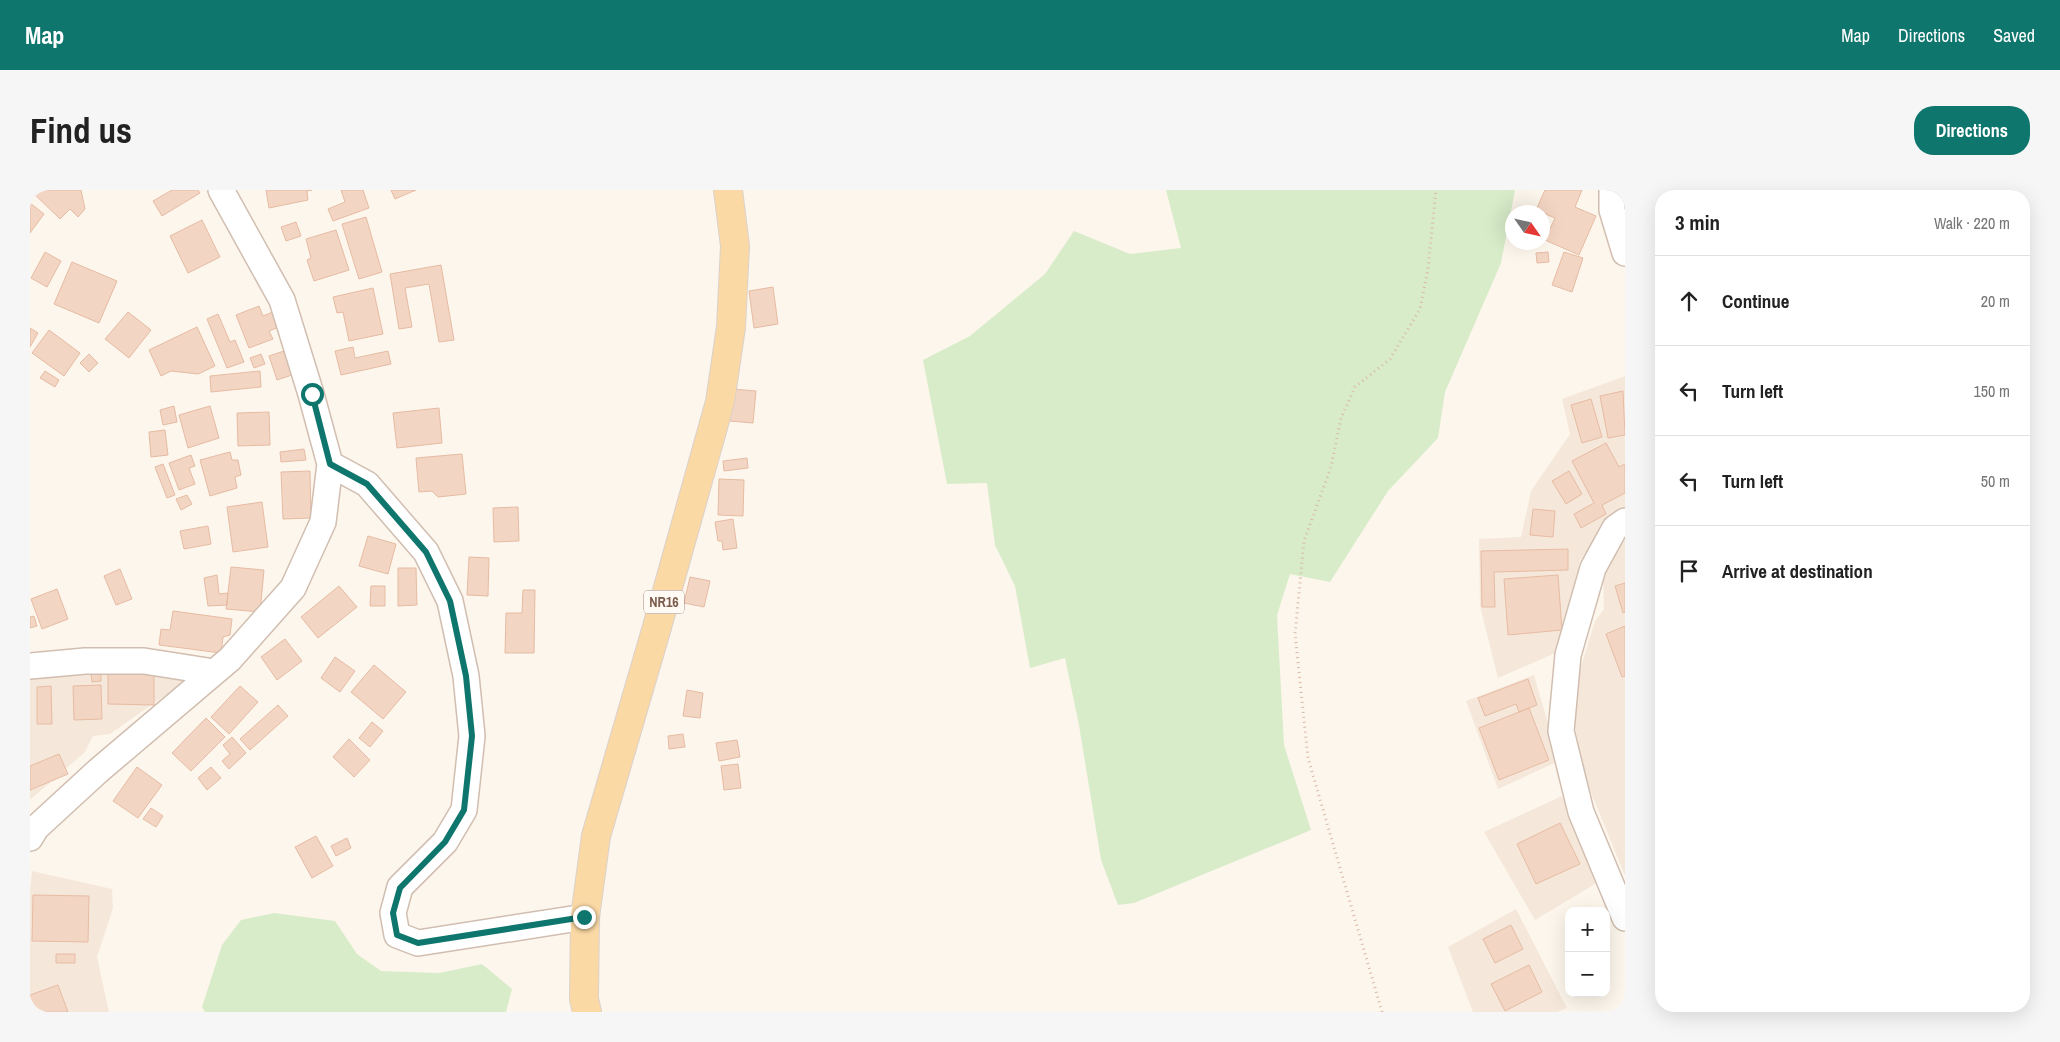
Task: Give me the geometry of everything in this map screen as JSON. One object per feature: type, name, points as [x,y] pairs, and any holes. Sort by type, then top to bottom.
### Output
[{"type":"main road","name":"NR16","points":[[587,1012],[584,999],[584,917],[596,836],[658,627],[720,402],[731,326],[735,246],[728,190]]},
{"type":"street","points":[[30,838],[36,828],[98,771],[230,659],[293,588],[323,522],[330,464],[312,394],[282,300],[221,190]]},
{"type":"street","points":[[1612,190],[1612,210],[1625,253]]},
{"type":"street","points":[[330,464],[367,484],[426,552],[450,601],[466,676],[472,736],[464,810],[445,842],[400,888],[393,913],[397,935],[418,943],[584,917]]},
{"type":"street","points":[[1625,521],[1615,528],[1593,568],[1568,655],[1561,731],[1582,812],[1625,918]]},
{"type":"street","points":[[30,666],[85,661],[144,662],[214,672]]},
{"type":"path","points":[[1382,1012],[1308,758],[1295,634],[1304,541],[1331,467],[1340,418],[1355,387],[1390,359],[1420,309],[1428,269],[1436,190]]},
{"type":"shaded area","points":[[1625,376],[1625,511],[1610,521],[1580,560],[1560,651],[1498,678],[1480,606],[1479,539],[1521,537],[1531,491],[1570,434],[1562,399]]},
{"type":"shaded area","points":[[1625,531],[1625,876],[1583,773],[1574,720],[1573,693],[1595,621],[1604,609],[1603,574]]},
{"type":"shaded area","points":[[121,666],[187,680],[110,734],[93,736],[85,752],[30,800],[30,672]]},
{"type":"shaded area","points":[[1534,675],[1559,761],[1498,789],[1466,701]]},
{"type":"shaded area","points":[[1562,796],[1600,881],[1535,920],[1484,832]]},
{"type":"shaded area","points":[[32,871],[112,889],[113,908],[97,957],[109,1012],[30,1012],[30,893]]},
{"type":"shaded area","points":[[1516,909],[1567,1008],[1557,1012],[1473,1012],[1448,947]]},
{"type":"green space","points":[[1166,190],[1515,190],[1512,205],[1505,205],[1505,242],[1501,263],[1445,392],[1438,438],[1388,491],[1330,582],[1290,574],[1277,615],[1284,745],[1311,830],[1134,903],[1118,905],[1101,860],[1079,725],[1065,658],[1030,668],[1015,586],[995,545],[987,483],[947,484],[923,360],[970,336],[1045,274],[1074,231],[1130,254],[1181,248]]},
{"type":"green space","points":[[274,913],[335,921],[357,954],[381,971],[439,973],[482,964],[512,989],[506,1012],[205,1012],[202,1007],[222,945],[241,920]]},
{"type":"building","points":[[30,190],[81,190],[85,209],[78,217],[70,209],[60,219]]},
{"type":"building","points":[[172,190],[198,190],[200,193],[162,216],[153,201]]},
{"type":"building","points":[[266,190],[312,190],[307,191],[308,200],[269,208]]},
{"type":"building","points":[[341,190],[363,190],[369,208],[333,221],[328,209],[345,202]]},
{"type":"building","points":[[391,190],[416,190],[395,199]]},
{"type":"building","points":[[1545,190],[1582,190],[1575,207],[1596,216],[1579,255],[1550,242],[1550,229],[1555,218],[1550,216],[1550,205],[1538,205]]},
{"type":"building","points":[[30,203],[44,214],[30,233]]},
{"type":"building","points":[[366,217],[382,272],[359,279],[342,224]]},
{"type":"building","points":[[202,220],[220,257],[188,273],[170,236]]},
{"type":"building","points":[[296,222],[301,236],[286,241],[281,227]]},
{"type":"building","points":[[336,230],[349,270],[314,281],[307,260],[311,258],[306,239]]},
{"type":"building","points":[[45,252],[61,261],[47,287],[31,278]]},
{"type":"building","points":[[1548,252],[1549,262],[1537,263],[1536,253]]},
{"type":"building","points":[[1564,252],[1583,258],[1572,292],[1552,285]]},
{"type":"building","points":[[72,262],[117,281],[99,323],[54,304]]},
{"type":"building","points":[[441,265],[454,340],[439,342],[429,284],[405,288],[412,327],[399,329],[390,274]]},
{"type":"building","points":[[773,287],[778,324],[754,328],[749,291]]},
{"type":"building","points":[[373,288],[383,334],[349,341],[343,312],[337,313],[333,297]]},
{"type":"building","points":[[259,306],[263,316],[273,312],[279,327],[269,331],[273,339],[249,348],[236,315]]},
{"type":"building","points":[[128,312],[151,330],[129,358],[105,339]]},
{"type":"building","points":[[218,314],[230,342],[235,340],[244,362],[227,368],[207,319]]},
{"type":"building","points":[[197,327],[215,366],[198,374],[171,371],[161,376],[149,350]]},
{"type":"building","points":[[30,328],[38,333],[30,347]]},
{"type":"building","points":[[49,330],[80,353],[64,376],[32,353]]},
{"type":"building","points":[[353,347],[355,358],[388,351],[391,364],[341,375],[335,351]]},
{"type":"building","points":[[287,350],[295,374],[277,380],[269,356]]},
{"type":"building","points":[[89,354],[98,363],[89,372],[80,363]]},
{"type":"building","points":[[261,354],[265,364],[254,368],[250,358]]},
{"type":"building","points":[[45,371],[59,380],[55,387],[40,378]]},
{"type":"building","points":[[260,371],[261,387],[211,392],[210,376]]},
{"type":"building","points":[[732,389],[756,391],[753,423],[730,421]]},
{"type":"building","points":[[1623,391],[1625,435],[1608,438],[1600,396]]},
{"type":"building","points":[[1591,399],[1602,437],[1582,443],[1571,405]]},
{"type":"building","points":[[174,406],[177,422],[163,425],[160,410]]},
{"type":"building","points":[[210,406],[219,438],[188,448],[179,415]]},
{"type":"building","points":[[439,408],[442,443],[397,448],[393,413]]},
{"type":"building","points":[[269,412],[270,445],[238,446],[237,413]]},
{"type":"building","points":[[165,430],[168,455],[151,457],[149,432]]},
{"type":"building","points":[[1606,443],[1619,467],[1625,464],[1625,493],[1602,505],[1606,514],[1581,528],[1574,514],[1594,503],[1572,461]]},
{"type":"building","points":[[304,449],[306,460],[281,462],[280,452]]},
{"type":"building","points":[[230,452],[232,460],[238,460],[241,475],[235,477],[237,488],[210,496],[200,460]]},
{"type":"building","points":[[462,454],[466,494],[438,497],[432,491],[419,492],[416,458]]},
{"type":"building","points":[[191,455],[195,466],[189,468],[195,484],[179,490],[169,463]]},
{"type":"building","points":[[747,458],[748,468],[724,471],[723,461]]},
{"type":"building","points":[[163,464],[175,495],[167,498],[155,467]]},
{"type":"building","points":[[310,471],[311,518],[283,519],[281,472]]},
{"type":"building","points":[[1569,471],[1582,494],[1566,504],[1552,481]]},
{"type":"building","points":[[719,479],[744,480],[743,516],[718,515]]},
{"type":"building","points":[[187,495],[192,504],[181,510],[176,499]]},
{"type":"building","points":[[262,502],[268,547],[233,552],[227,507]]},
{"type":"building","points":[[518,507],[519,541],[494,542],[493,508]]},
{"type":"building","points":[[1533,509],[1555,511],[1553,537],[1530,535]]},
{"type":"building","points":[[733,519],[737,548],[723,550],[722,541],[718,541],[715,522]]},
{"type":"building","points":[[208,526],[211,544],[184,549],[180,531]]},
{"type":"building","points":[[368,536],[396,544],[388,574],[359,566]]},
{"type":"building","points":[[1568,549],[1568,570],[1494,572],[1495,607],[1482,607],[1481,551]]},
{"type":"building","points":[[469,557],[489,558],[488,596],[467,595]]},
{"type":"building","points":[[231,567],[264,570],[260,612],[226,609]]},
{"type":"building","points":[[398,568],[416,568],[417,605],[398,606]]},
{"type":"building","points":[[120,569],[132,599],[116,605],[104,576]]},
{"type":"building","points":[[217,575],[219,594],[228,593],[227,605],[208,606],[204,578]]},
{"type":"building","points":[[1558,575],[1562,630],[1508,635],[1504,579]]},
{"type":"building","points":[[690,577],[710,581],[704,607],[684,603]]},
{"type":"building","points":[[1625,583],[1625,612],[1623,613],[1615,586]]},
{"type":"building","points":[[339,586],[357,607],[318,638],[301,617]]},
{"type":"building","points":[[371,586],[385,586],[385,606],[370,606]]},
{"type":"building","points":[[57,589],[68,619],[42,629],[31,599]]},
{"type":"building","points":[[523,590],[535,590],[534,653],[505,653],[506,613],[522,613]]},
{"type":"building","points":[[173,611],[232,619],[230,635],[223,637],[221,653],[159,645],[161,629],[170,630]]},
{"type":"building","points":[[34,616],[37,626],[30,628],[30,617]]},
{"type":"building","points":[[1625,626],[1625,676],[1622,677],[1606,634]]},
{"type":"building","points":[[285,639],[302,661],[277,680],[261,657]]},
{"type":"building","points":[[335,657],[355,671],[340,692],[321,678]]},
{"type":"building","points":[[101,662],[101,681],[92,682],[91,674],[76,674],[75,663]]},
{"type":"building","points":[[374,665],[406,692],[383,719],[351,692]]},
{"type":"building","points":[[108,669],[154,670],[154,705],[108,704]]},
{"type":"building","points":[[1528,679],[1537,705],[1519,712],[1516,704],[1485,716],[1478,698]]},
{"type":"building","points":[[101,685],[102,719],[74,720],[73,686]]},
{"type":"building","points":[[51,686],[52,724],[37,724],[37,687]]},
{"type":"building","points":[[240,686],[258,702],[229,734],[211,717]]},
{"type":"building","points":[[687,690],[703,693],[700,718],[683,716]]},
{"type":"building","points":[[278,705],[288,716],[250,750],[240,739]]},
{"type":"building","points":[[1529,708],[1549,760],[1499,780],[1479,728]]},
{"type":"building","points":[[206,718],[225,737],[191,771],[172,753]]},
{"type":"building","points":[[372,722],[383,731],[370,747],[359,738]]},
{"type":"building","points":[[683,734],[685,747],[669,749],[668,736]]},
{"type":"building","points":[[232,737],[246,753],[229,769],[222,761],[230,754],[223,745]]},
{"type":"building","points":[[349,739],[370,760],[354,777],[333,757]]},
{"type":"building","points":[[737,740],[740,757],[719,761],[716,743]]},
{"type":"building","points":[[59,754],[68,774],[30,790],[30,766]]},
{"type":"building","points":[[738,764],[741,788],[724,790],[721,766]]},
{"type":"building","points":[[137,767],[162,785],[138,818],[113,801]]},
{"type":"building","points":[[211,767],[221,778],[207,790],[198,778]]},
{"type":"building","points":[[151,808],[163,816],[156,827],[143,819]]},
{"type":"building","points":[[1560,823],[1580,864],[1536,884],[1517,844]]},
{"type":"building","points":[[316,836],[333,866],[312,878],[295,847]]},
{"type":"building","points":[[347,838],[351,848],[336,856],[331,846]]},
{"type":"building","points":[[33,895],[89,896],[88,942],[32,941]]},
{"type":"building","points":[[1511,925],[1523,949],[1495,963],[1483,939]]},
{"type":"building","points":[[56,954],[75,954],[75,963],[56,963]]},
{"type":"building","points":[[1529,965],[1542,992],[1505,1011],[1491,984]]},
{"type":"building","points":[[58,985],[68,1012],[30,1012],[30,995]]},
{"type":"route","points":[[312,394],[330,464],[367,484],[426,552],[450,601],[466,676],[472,736],[464,810],[445,842],[400,888],[393,913],[397,935],[418,943],[584,917]]}]
